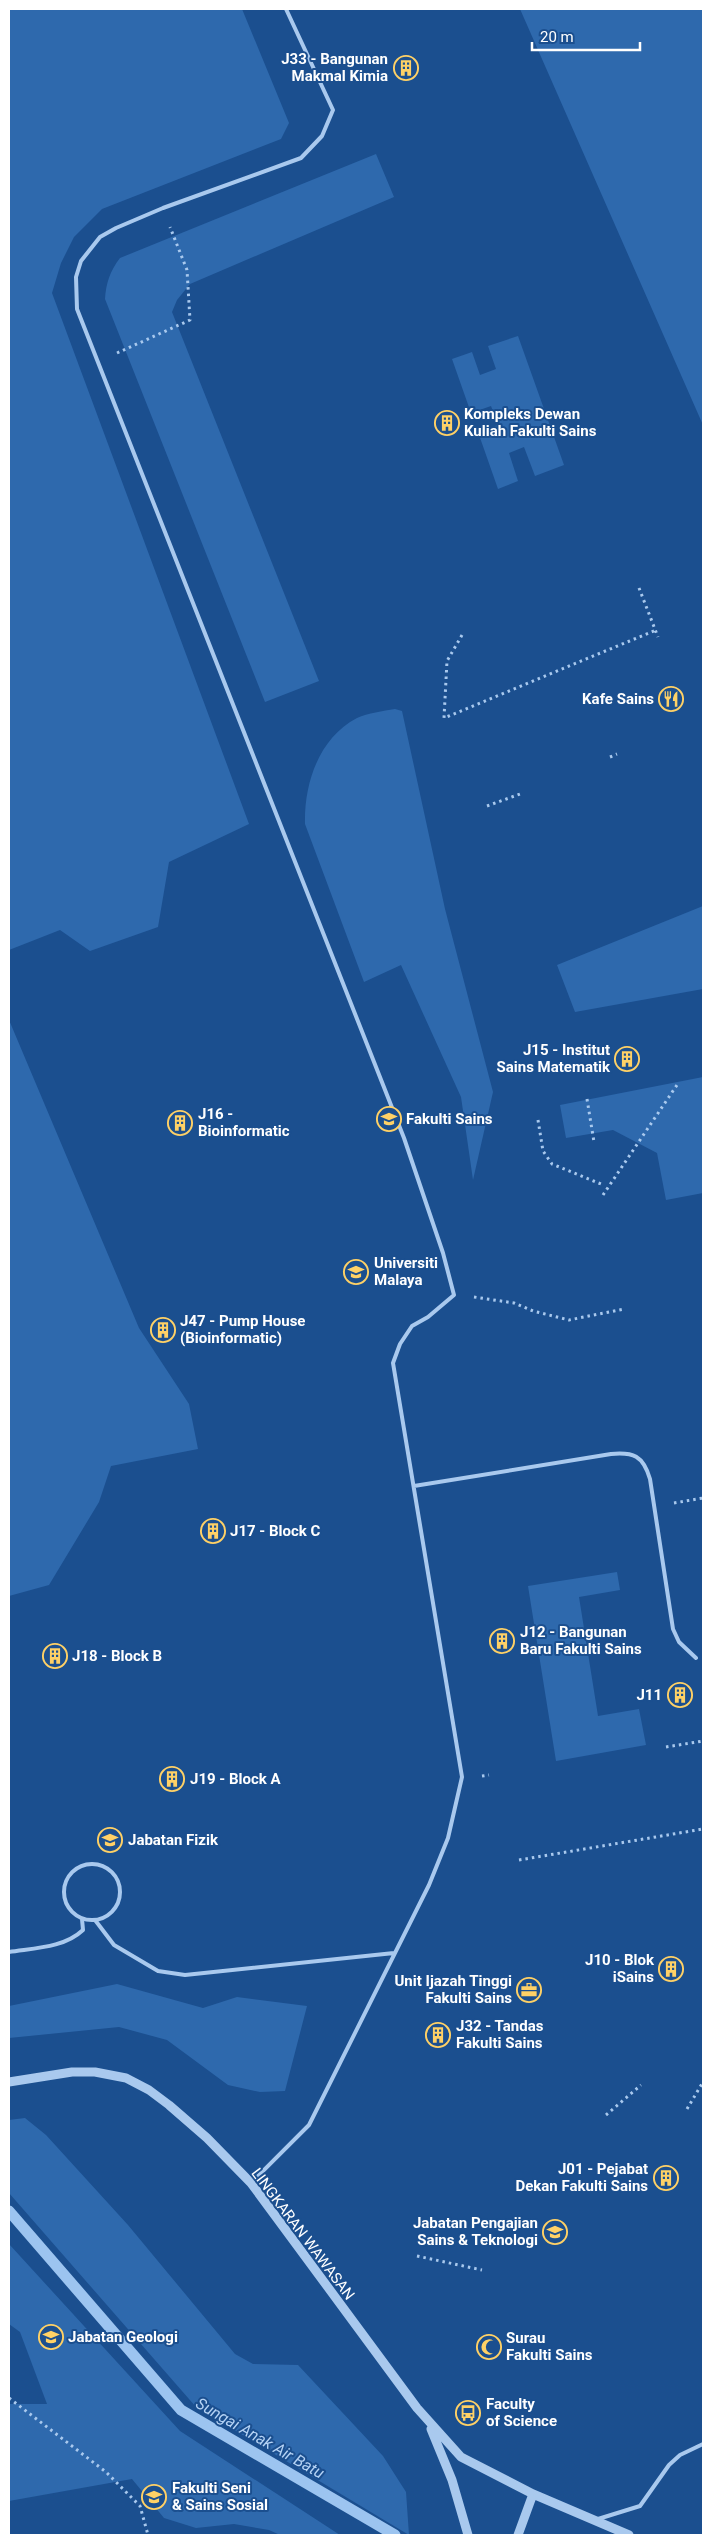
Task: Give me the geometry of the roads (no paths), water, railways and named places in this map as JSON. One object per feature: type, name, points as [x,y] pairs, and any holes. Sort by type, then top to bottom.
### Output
[{"type":"street","name":"LINGKARAN WAWASAN","points":[[9,2082],[72,2072],[96,2072],[126,2078],[149,2090],[207,2138],[251,2183],[428,2422],[461,2457],[533,2494],[628,2535]]},
{"type":"street","points":[[428,2422],[452,2480],[468,2535]]},
{"type":"street","points":[[518,2535],[533,2494]]},
{"type":"lane","points":[[251,2183],[309,2125],[429,1885],[448,1838],[462,1777],[393,1363],[400,1344],[412,1326],[428,1317],[454,1295],[443,1253],[404,1138],[77,309],[76,277],[81,261],[100,237],[116,228],[164,208],[301,158],[322,136],[333,110],[286,9]]},
{"type":"lane","points":[[414,1486],[610,1454],[627,1453],[638,1458],[647,1468],[650,1479],[673,1629],[679,1642],[696,1658]]},
{"type":"lane","points":[[90,1864],[109,1870],[116,1876],[120,1894],[112,1912],[95,1920],[82,1918],[67,1906],[64,1888],[73,1871],[90,1864]]},
{"type":"lane","points":[[9,1952],[63,1943],[74,1938],[83,1930],[82,1918]]},
{"type":"lane","points":[[95,1920],[114,1945],[158,1970],[185,1975],[394,1953]]},
{"type":"lane","points":[[594,2520],[640,2506],[669,2465],[680,2455],[703,2444]]},
{"type":"waterway","name":"Sungai Anak Air Batu","points":[[9,2211],[181,2410],[395,2535]]},
{"type":"place","name":"J33 - Bangunan Makmal Kimia","points":[[406,68]]},
{"type":"place","name":"Kompleks Dewan Kuliah Fakulti Sains","points":[[447,423]]},
{"type":"place","name":"Kafe Sains","points":[[671,699]]},
{"type":"place","name":"J15 - Institut Sains Matematik","points":[[627,1059]]},
{"type":"place","name":"Fakulti Sains","points":[[389,1119]]},
{"type":"place","name":"J16 - Bioinformatic","points":[[180,1123]]},
{"type":"place","name":"Universiti Malaya","points":[[356,1272]]},
{"type":"place","name":"J47 - Pump House (Bioinformatic)","points":[[163,1330]]},
{"type":"place","name":"J17 - Block C","points":[[213,1531]]},
{"type":"place","name":"J12 - Bangunan Baru Fakulti Sains","points":[[502,1641]]},
{"type":"place","name":"J18 - Block B","points":[[55,1656]]},
{"type":"place","name":"J11","points":[[680,1695]]},
{"type":"place","name":"J19 - Block A","points":[[172,1779]]},
{"type":"place","name":"Jabatan Fizik","points":[[110,1840]]},
{"type":"place","name":"J10 - Blok iSains","points":[[671,1969]]},
{"type":"place","name":"Unit Ijazah Tinggi Fakulti Sains","points":[[529,1990]]},
{"type":"place","name":"J32 - Tandas Fakulti Sains","points":[[438,2035]]},
{"type":"place","name":"J01 - Pejabat Dekan Fakulti Sains","points":[[666,2178]]},
{"type":"place","name":"Jabatan Pengajian Sains & Teknologi","points":[[555,2232]]},
{"type":"place","name":"Jabatan Geologi","points":[[51,2337]]},
{"type":"place","name":"Surau Fakulti Sains","points":[[489,2347]]},
{"type":"place","name":"Faculty of Science","points":[[468,2413]]},
{"type":"place","name":"Fakulti Seni & Sains Sosial","points":[[154,2497]]}]
